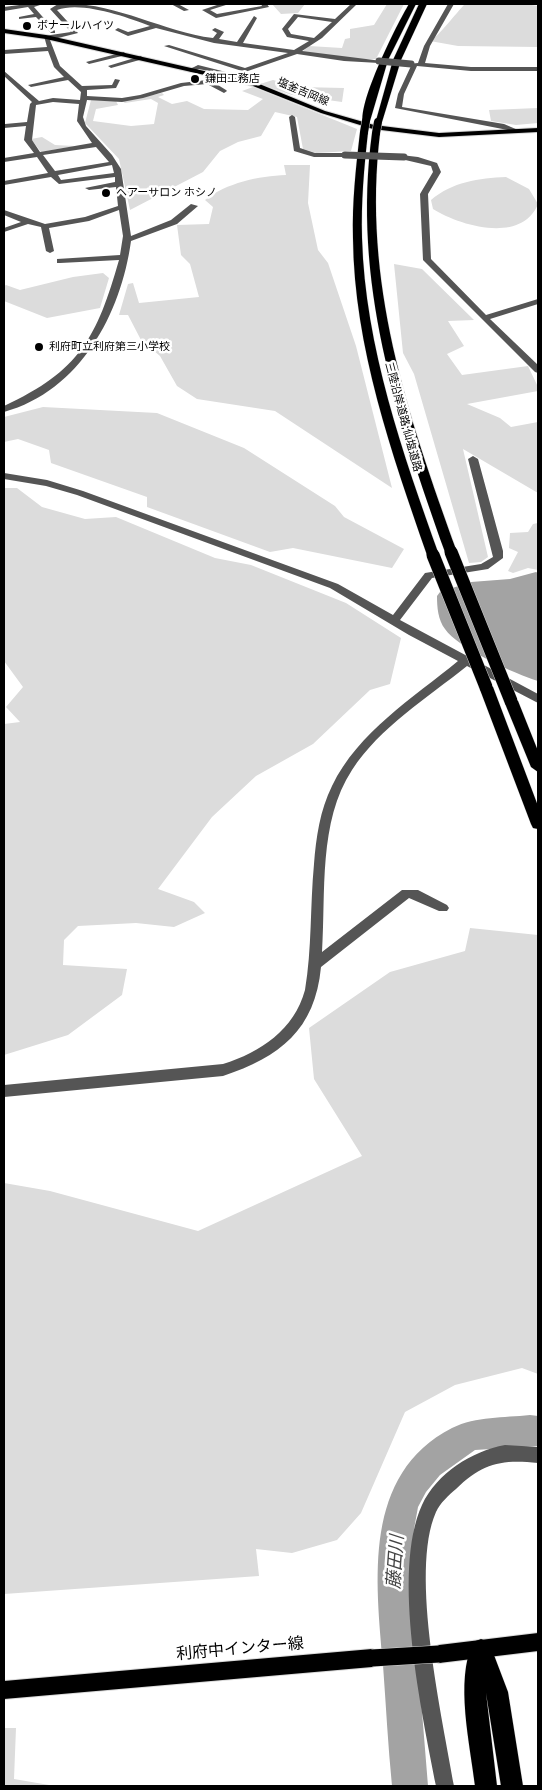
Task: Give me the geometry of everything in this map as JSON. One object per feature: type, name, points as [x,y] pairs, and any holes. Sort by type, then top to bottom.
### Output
[{"type":"highway","name":"三陸沿岸道路;仙塩道路","points":[[411,5],[396,34],[374,87],[365,126],[356,203],[362,296],[374,362],[389,422],[412,497],[538,824]]},
{"type":"highway","name":"三陸沿岸道路;仙塩道路","points":[[423,5],[396,60],[377,128],[370,203],[376,297],[391,369],[411,438],[451,552],[538,767]]},
{"type":"highway","points":[[481,1650],[475,1694],[486,1786]]},
{"type":"highway","points":[[481,1650],[497,1692],[512,1786]]},
{"type":"main road","name":"塩釜吉岡線","points":[[4,31],[50,36],[191,70],[224,76],[271,89],[323,112],[373,127],[438,135],[538,130]]},
{"type":"main road","name":"利府中インター線","points":[[4,1690],[372,1658],[439,1654],[538,1642]]},
{"type":"street","points":[[4,10],[40,4]]},
{"type":"street","points":[[50,36],[75,33],[53,9],[63,4],[107,10],[156,26],[214,41],[294,53],[471,69],[538,69]]},
{"type":"street","points":[[174,4],[186,10]]},
{"type":"street","points":[[226,4],[204,10],[216,16],[266,7],[264,4]]},
{"type":"street","points":[[191,70],[198,67],[235,74],[294,53],[315,40],[354,4]]},
{"type":"street","points":[[451,4],[416,64],[401,94],[398,108],[504,126],[516,131]]},
{"type":"street","points":[[29,6],[50,36],[50,50],[57,66],[69,78],[82,88],[116,89],[117,80]]},
{"type":"street","points":[[21,18],[37,15]]},
{"type":"street","points":[[315,40],[289,36],[285,29],[296,15],[336,21]]},
{"type":"street","points":[[240,44],[254,18]]},
{"type":"street","points":[[118,30],[128,34],[156,26]]},
{"type":"street","points":[[214,41],[221,32],[215,30]]},
{"type":"street","points":[[167,46],[245,70]]},
{"type":"street","points":[[243,54],[261,47]]},
{"type":"street","points":[[4,52],[50,50]]},
{"type":"street","points":[[89,62],[124,54]]},
{"type":"street","points":[[111,66],[141,58]]},
{"type":"street","points":[[4,73],[37,103]]},
{"type":"street","points":[[117,174],[59,182],[28,140],[33,104],[53,100],[122,100],[154,94],[186,84],[208,82],[224,76]]},
{"type":"street","points":[[31,85],[69,78]]},
{"type":"street","points":[[208,82],[224,91]]},
{"type":"street","points":[[4,409],[40,392],[55,382],[74,364],[103,325],[111,308],[124,257],[127,240],[117,174],[113,163],[80,121],[84,100],[82,88]]},
{"type":"street","points":[[292,117],[297,149],[314,154],[418,159],[434,165],[437,172],[424,194],[427,260],[538,370]]},
{"type":"street","points":[[5,126],[30,124]]},
{"type":"street","points":[[4,160],[98,144]]},
{"type":"street","points":[[4,183],[113,163]]},
{"type":"street","points":[[89,188],[118,184]]},
{"type":"street","points":[[127,240],[174,222],[194,206]]},
{"type":"street","points":[[4,212],[28,222],[45,226],[86,218],[121,207]]},
{"type":"street","points":[[58,212],[65,222]]},
{"type":"street","points":[[4,230],[28,222]]},
{"type":"street","points":[[45,226],[50,251]]},
{"type":"street","points":[[60,261],[124,257]]},
{"type":"street","points":[[484,318],[538,302]]},
{"type":"street","points":[[394,621],[429,575],[484,567],[498,558],[498,551],[473,459]]},
{"type":"street","points":[[4,476],[47,482],[80,492],[351,594],[394,621],[538,699]]},
{"type":"street","points":[[4,1091],[223,1070],[246,1063],[267,1051],[285,1036],[302,1015],[309,997],[314,965],[324,838],[337,788],[350,765],[364,747],[394,719],[466,661]]},
{"type":"street","points":[[314,965],[406,893],[414,893],[443,908]]},
{"type":"street","points":[[445,1786],[418,1599],[420,1535],[428,1510],[443,1488],[463,1470],[481,1459],[502,1454],[524,1452],[538,1454]]},
{"type":"shaded area","points":[[272,4],[305,4],[298,13],[281,14]]},
{"type":"shaded area","points":[[387,4],[404,4],[376,59],[346,59],[302,52],[309,46],[342,48],[345,39],[350,38],[350,29],[374,25]]},
{"type":"shaded area","points":[[465,4],[525,4],[538,6],[538,47],[458,46],[430,41]]},
{"type":"shaded area","points":[[273,80],[299,87],[344,88],[342,102],[292,95],[260,84]]},
{"type":"shaded area","points":[[253,87],[357,129],[351,151],[316,153],[303,149],[297,117],[275,112],[261,136],[238,142],[220,151],[203,172],[130,210],[119,159],[85,123],[91,100],[116,101],[118,105],[96,109],[93,121],[131,126],[154,124],[158,103],[151,99],[125,103],[122,101],[162,93],[164,95],[158,97],[172,104],[187,101],[204,109],[248,110],[263,99],[242,91]]},
{"type":"shaded area","points":[[538,108],[538,123],[516,125],[491,121],[489,110]]},
{"type":"shaded area","points":[[42,137],[55,145],[75,146],[41,152],[31,139]]},
{"type":"shaded area","points":[[284,165],[310,165],[308,203],[318,250],[328,263],[356,346],[392,488],[275,411],[197,399],[177,386],[160,356],[141,340],[128,315],[119,315],[128,284],[133,283],[139,303],[199,297],[190,264],[181,255],[177,225],[209,224],[213,207],[205,200],[213,194],[233,185],[265,177],[286,175]]},
{"type":"shaded area","points":[[506,177],[529,189],[538,204],[530,216],[519,224],[505,228],[490,228],[459,221],[433,209],[431,200],[457,185],[486,178]]},
{"type":"shaded area","points":[[394,264],[422,269],[474,320],[448,321],[464,346],[447,354],[462,375],[528,366],[538,387],[538,391],[467,404],[500,418],[511,427],[538,422],[538,493],[463,449],[488,557],[481,562],[469,563],[414,374],[403,353]]},
{"type":"shaded area","points":[[103,273],[109,278],[100,308],[47,318],[4,301],[4,286],[6,285],[20,290],[73,277]]},
{"type":"shaded area","points":[[43,407],[157,413],[244,448],[335,506],[344,517],[404,549],[392,568],[293,548],[270,552],[147,507],[147,497],[51,463],[49,450],[18,439],[4,442],[4,417]]},
{"type":"shaded area","points":[[4,488],[17,488],[42,507],[85,519],[116,517],[215,558],[251,565],[346,603],[401,638],[390,684],[370,690],[313,744],[256,776],[212,817],[158,889],[194,902],[205,913],[174,927],[136,923],[78,926],[64,940],[63,965],[127,969],[122,995],[68,1035],[4,1055],[4,724],[20,722],[6,707],[23,687],[4,661]]},
{"type":"shaded area","points":[[538,523],[538,570],[528,568],[513,573],[508,571],[518,552],[509,548],[510,533],[528,532],[533,524]]},
{"type":"shaded area","points":[[538,573],[538,681],[488,660],[452,636],[441,622],[437,600],[440,592],[471,582],[510,579]]},
{"type":"shaded area","points":[[470,928],[538,935],[538,1374],[522,1368],[455,1385],[405,1412],[361,1513],[337,1540],[292,1553],[256,1549],[259,1576],[4,1594],[4,1183],[50,1191],[198,1231],[362,1156],[314,1079],[309,1028],[390,972],[465,951]]},
{"type":"shaded area","points":[[4,1728],[16,1728],[14,1779],[55,1786],[4,1786]]},
{"type":"waterway","name":"藤田川","points":[[410,1786],[396,1625],[394,1576],[397,1529],[402,1507],[410,1488],[421,1473],[429,1464],[456,1443],[478,1434],[538,1431]]},
{"type":"place","name":"ボナールハイツ","points":[[27,26]]},
{"type":"place","name":"鎌田工務店","points":[[195,79]]},
{"type":"place","name":"ヘアーサロン ホシノ","points":[[106,193]]},
{"type":"place","name":"利府町立利府第三小学校","points":[[39,347]]}]
